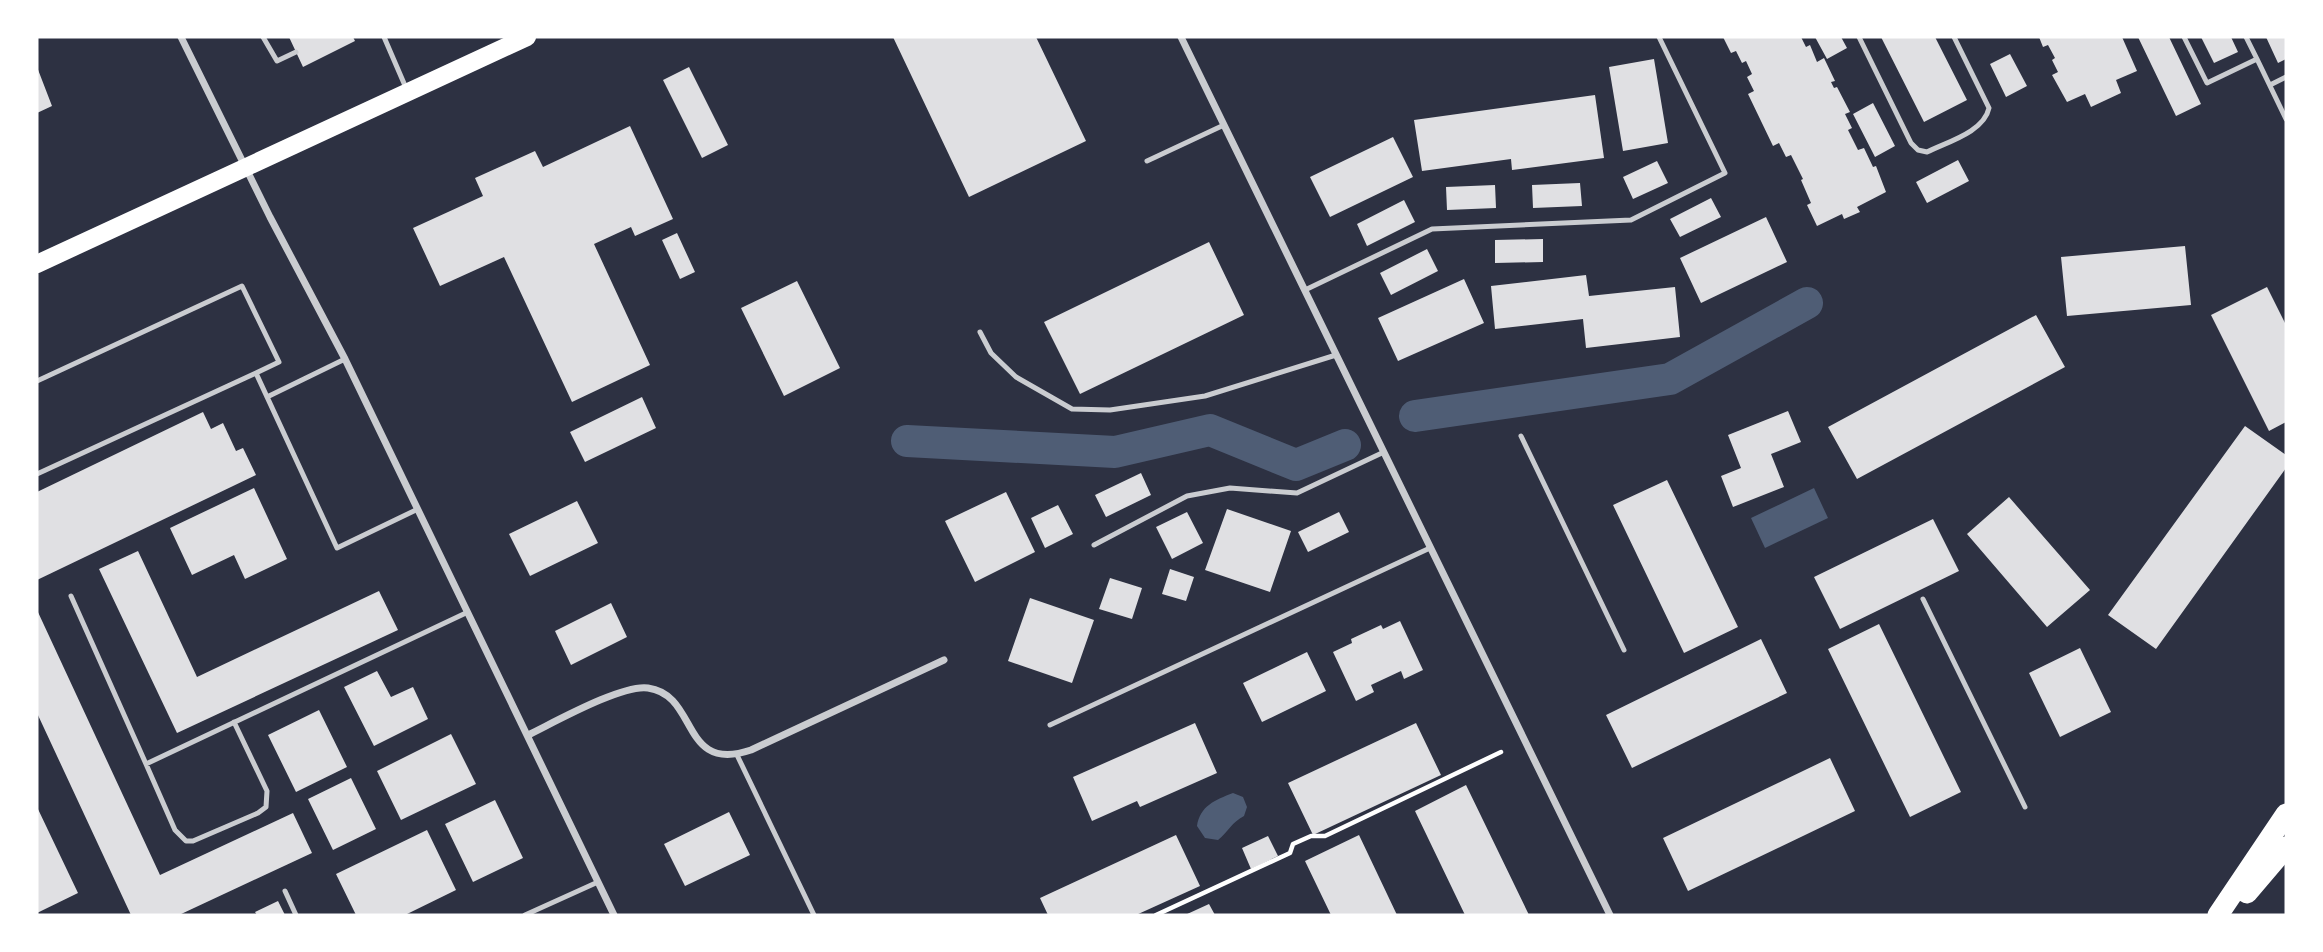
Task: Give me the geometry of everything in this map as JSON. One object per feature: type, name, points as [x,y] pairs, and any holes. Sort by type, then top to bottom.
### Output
[{"type":"highway","points":[[2218,915],[2286,814]]},
{"type":"highway","points":[[2229,915],[2286,847]]},
{"type":"main road","points":[[37,264],[527,37]]},
{"type":"street","points":[[183,37],[245,167],[345,359],[614,915]]},
{"type":"street","points":[[1185,38],[1224,125],[1609,915]]},
{"type":"street","points":[[528,735],[624,690],[648,688],[676,703],[691,731],[709,751],[728,758],[944,660]]},
{"type":"lane","points":[[263,37],[277,61],[296,52]]},
{"type":"lane","points":[[384,37],[408,92]]},
{"type":"lane","points":[[1305,290],[1432,229],[1631,220],[1726,173],[1659,37]]},
{"type":"lane","points":[[1859,37],[1912,143],[1918,150],[1927,152],[1979,126],[1987,118],[1989,108],[1954,37]]},
{"type":"lane","points":[[2184,37],[2207,83],[2257,59]]},
{"type":"lane","points":[[2246,37],[2286,119]]},
{"type":"lane","points":[[2270,85],[2286,77]]},
{"type":"lane","points":[[1147,161],[1224,125]]},
{"type":"lane","points":[[37,381],[242,286],[279,362],[37,474]]},
{"type":"lane","points":[[980,331],[991,353],[1016,377],[1072,409],[1110,410],[1205,396],[1336,355]]},
{"type":"lane","points":[[267,397],[345,359]]},
{"type":"lane","points":[[256,373],[337,548],[418,509]]},
{"type":"lane","points":[[1521,436],[1625,650]]},
{"type":"lane","points":[[1094,545],[1187,496],[1230,488],[1297,493],[1384,452]]},
{"type":"lane","points":[[1050,725],[1430,548]]},
{"type":"lane","points":[[71,596],[175,830],[186,841],[193,841],[258,813],[265,807],[267,791],[234,722]]},
{"type":"lane","points":[[1923,599],[2025,807]]},
{"type":"lane","points":[[146,764],[468,612]]},
{"type":"lane","points":[[737,755],[814,915]]},
{"type":"lane","points":[[525,915],[598,882]]},
{"type":"lane","points":[[285,891],[296,915]]},
{"type":"path","points":[[1156,915],[1290,853],[1293,844],[1311,836],[1325,836],[1501,752]]},
{"type":"water","points":[[1814,488],[1828,518],[1765,548],[1751,518]]},
{"type":"water","points":[[1233,793],[1243,797],[1247,807],[1244,816],[1218,840],[1205,838],[1197,826],[1201,813],[1214,801]]},
{"type":"building","points":[[289,37],[353,37],[355,41],[303,67]]},
{"type":"building","points":[[893,37],[1036,37],[1086,141],[969,197]]},
{"type":"building","points":[[1723,37],[1801,37],[1806,47],[1810,45],[1817,62],[1824,58],[1835,81],[1831,82],[1834,88],[1837,87],[1850,112],[1845,114],[1852,128],[1848,130],[1858,150],[1864,148],[1873,167],[1876,166],[1886,192],[1857,207],[1860,212],[1844,219],[1842,214],[1817,226],[1807,205],[1811,203],[1801,180],[1803,179],[1791,155],[1786,157],[1779,143],[1773,146],[1748,94],[1754,91],[1747,77],[1752,74],[1746,61],[1742,63],[1736,51],[1731,53]]},
{"type":"building","points":[[1815,37],[1841,37],[1847,48],[1827,59]]},
{"type":"building","points":[[1881,37],[1935,37],[1967,100],[1924,122]]},
{"type":"building","points":[[2039,37],[2122,37],[2137,71],[2116,80],[2121,93],[2091,107],[2085,94],[2067,102],[2052,75],[2058,72],[2052,60],[2055,58],[2048,45],[2043,47]]},
{"type":"building","points":[[2138,37],[2169,37],[2201,104],[2176,116]]},
{"type":"building","points":[[2201,37],[2231,37],[2238,52],[2214,63]]},
{"type":"building","points":[[2266,37],[2286,37],[2286,59],[2278,63]]},
{"type":"building","points":[[2010,54],[2027,86],[2006,97],[1990,64]]},
{"type":"building","points":[[1654,59],[1668,143],[1623,151],[1609,67]]},
{"type":"building","points":[[37,67],[52,106],[37,113]]},
{"type":"building","points":[[689,67],[728,145],[702,158],[663,80]]},
{"type":"building","points":[[1595,95],[1604,158],[1512,170],[1511,159],[1422,171],[1414,120]]},
{"type":"building","points":[[1873,103],[1895,146],[1875,157],[1853,114]]},
{"type":"building","points":[[630,126],[673,219],[635,236],[631,227],[594,244],[650,365],[572,402],[504,257],[440,286],[413,228],[483,196],[475,178],[535,151],[543,167]]},
{"type":"building","points":[[1393,137],[1413,177],[1330,217],[1310,177]]},
{"type":"building","points":[[1958,160],[1969,181],[1927,203],[1916,182]]},
{"type":"building","points":[[1657,161],[1668,183],[1633,199],[1623,177]]},
{"type":"building","points":[[1580,183],[1582,206],[1533,208],[1532,185]]},
{"type":"building","points":[[1495,185],[1496,208],[1447,210],[1446,187]]},
{"type":"building","points":[[1711,198],[1721,217],[1680,237],[1670,219]]},
{"type":"building","points":[[1404,200],[1415,222],[1367,246],[1357,224]]},
{"type":"building","points":[[1766,217],[1787,262],[1701,303],[1680,258]]},
{"type":"building","points":[[677,233],[695,272],[680,279],[662,240]]},
{"type":"building","points":[[1543,239],[1543,262],[1495,263],[1495,240]]},
{"type":"building","points":[[1209,242],[1244,315],[1080,394],[1044,322]]},
{"type":"building","points":[[2185,246],[2191,305],[2067,316],[2061,257]]},
{"type":"building","points":[[1427,249],[1438,271],[1391,295],[1380,273]]},
{"type":"building","points":[[1586,275],[1589,296],[1675,287],[1680,337],[1586,348],[1583,319],[1495,329],[1491,286]]},
{"type":"building","points":[[1464,279],[1484,323],[1398,361],[1378,318]]},
{"type":"building","points":[[797,281],[840,368],[784,396],[741,308]]},
{"type":"building","points":[[2267,287],[2286,325],[2286,422],[2269,431],[2211,315]]},
{"type":"building","points":[[2036,315],[2065,367],[1857,479],[1828,427]]},
{"type":"building","points":[[642,397],[656,428],[585,462],[570,432]]},
{"type":"building","points":[[1788,411],[1801,442],[1771,454],[1784,487],[1733,507],[1721,476],[1741,468],[1728,435]]},
{"type":"building","points":[[203,412],[211,429],[223,423],[236,451],[243,448],[256,475],[37,580],[37,492]]},
{"type":"building","points":[[2245,426],[2286,455],[2286,468],[2156,649],[2108,615]]},
{"type":"building","points":[[1141,473],[1151,495],[1106,517],[1095,495]]},
{"type":"building","points":[[1667,480],[1738,627],[1684,653],[1613,505]]},
{"type":"building","points":[[254,488],[287,559],[245,579],[234,555],[192,575],[170,528]]},
{"type":"building","points":[[1006,492],[1035,552],[975,582],[945,521]]},
{"type":"building","points":[[2009,497],[2090,590],[2047,627],[1967,534]]},
{"type":"building","points":[[577,501],[598,543],[530,576],[509,534]]},
{"type":"building","points":[[1058,505],[1073,534],[1045,548],[1031,518]]},
{"type":"building","points":[[1227,509],[1291,531],[1270,592],[1205,570]]},
{"type":"building","points":[[1187,512],[1203,543],[1172,559],[1156,527]]},
{"type":"building","points":[[1339,512],[1349,532],[1308,552],[1298,532]]},
{"type":"building","points":[[1933,519],[1959,571],[1840,629],[1814,577]]},
{"type":"building","points":[[138,551],[197,677],[379,591],[398,630],[177,733],[99,569]]},
{"type":"building","points":[[1170,569],[1194,577],[1186,601],[1162,594]]},
{"type":"building","points":[[1110,578],[1142,588],[1132,619],[1099,609]]},
{"type":"building","points":[[1030,598],[1094,620],[1072,683],[1008,661]]},
{"type":"building","points":[[611,603],[627,637],[571,665],[555,631]]},
{"type":"building","points":[[37,610],[160,875],[293,813],[312,853],[179,915],[131,915],[37,713]]},
{"type":"building","points":[[1400,621],[1423,670],[1404,679],[1401,671],[1371,685],[1374,692],[1356,701],[1333,652],[1352,643],[1351,639],[1381,625],[1383,629]]},
{"type":"building","points":[[1879,624],[1961,792],[1910,817],[1828,649]]},
{"type":"building","points":[[1761,639],[1787,693],[1632,768],[1606,715]]},
{"type":"building","points":[[2080,648],[2111,712],[2060,737],[2029,673]]},
{"type":"building","points":[[1307,652],[1326,691],[1262,722],[1243,683]]},
{"type":"building","points":[[377,671],[391,697],[413,687],[428,719],[374,746],[344,687]]},
{"type":"building","points":[[319,710],[347,767],[296,792],[268,735]]},
{"type":"building","points":[[1195,723],[1217,773],[1140,807],[1137,801],[1092,821],[1073,777]]},
{"type":"building","points":[[1416,723],[1441,775],[1313,835],[1288,783]]},
{"type":"building","points":[[451,734],[476,784],[401,820],[377,771]]},
{"type":"building","points":[[1830,758],[1855,811],[1688,891],[1663,838]]},
{"type":"building","points":[[351,778],[376,829],[333,850],[308,799]]},
{"type":"building","points":[[1466,785],[1529,915],[1465,915],[1415,811]]},
{"type":"building","points":[[495,800],[523,858],[473,882],[445,824]]},
{"type":"building","points":[[37,807],[78,893],[37,913]]},
{"type":"building","points":[[729,812],[750,855],[685,886],[664,844]]},
{"type":"building","points":[[427,830],[456,890],[405,915],[356,915],[336,874]]},
{"type":"building","points":[[1176,835],[1200,886],[1136,915],[1048,915],[1040,898]]},
{"type":"building","points":[[1359,835],[1397,915],[1331,915],[1305,861]]},
{"type":"building","points":[[1268,836],[1278,856],[1251,869],[1242,848]]},
{"type":"building","points":[[278,901],[285,915],[257,915],[255,912]]},
{"type":"building","points":[[1209,904],[1215,915],[1185,915]]},
{"type":"waterway","points":[[1415,416],[1670,379],[1807,303]]},
{"type":"waterway","points":[[907,441],[1115,452],[1210,430],[1296,465],[1345,445]]}]
